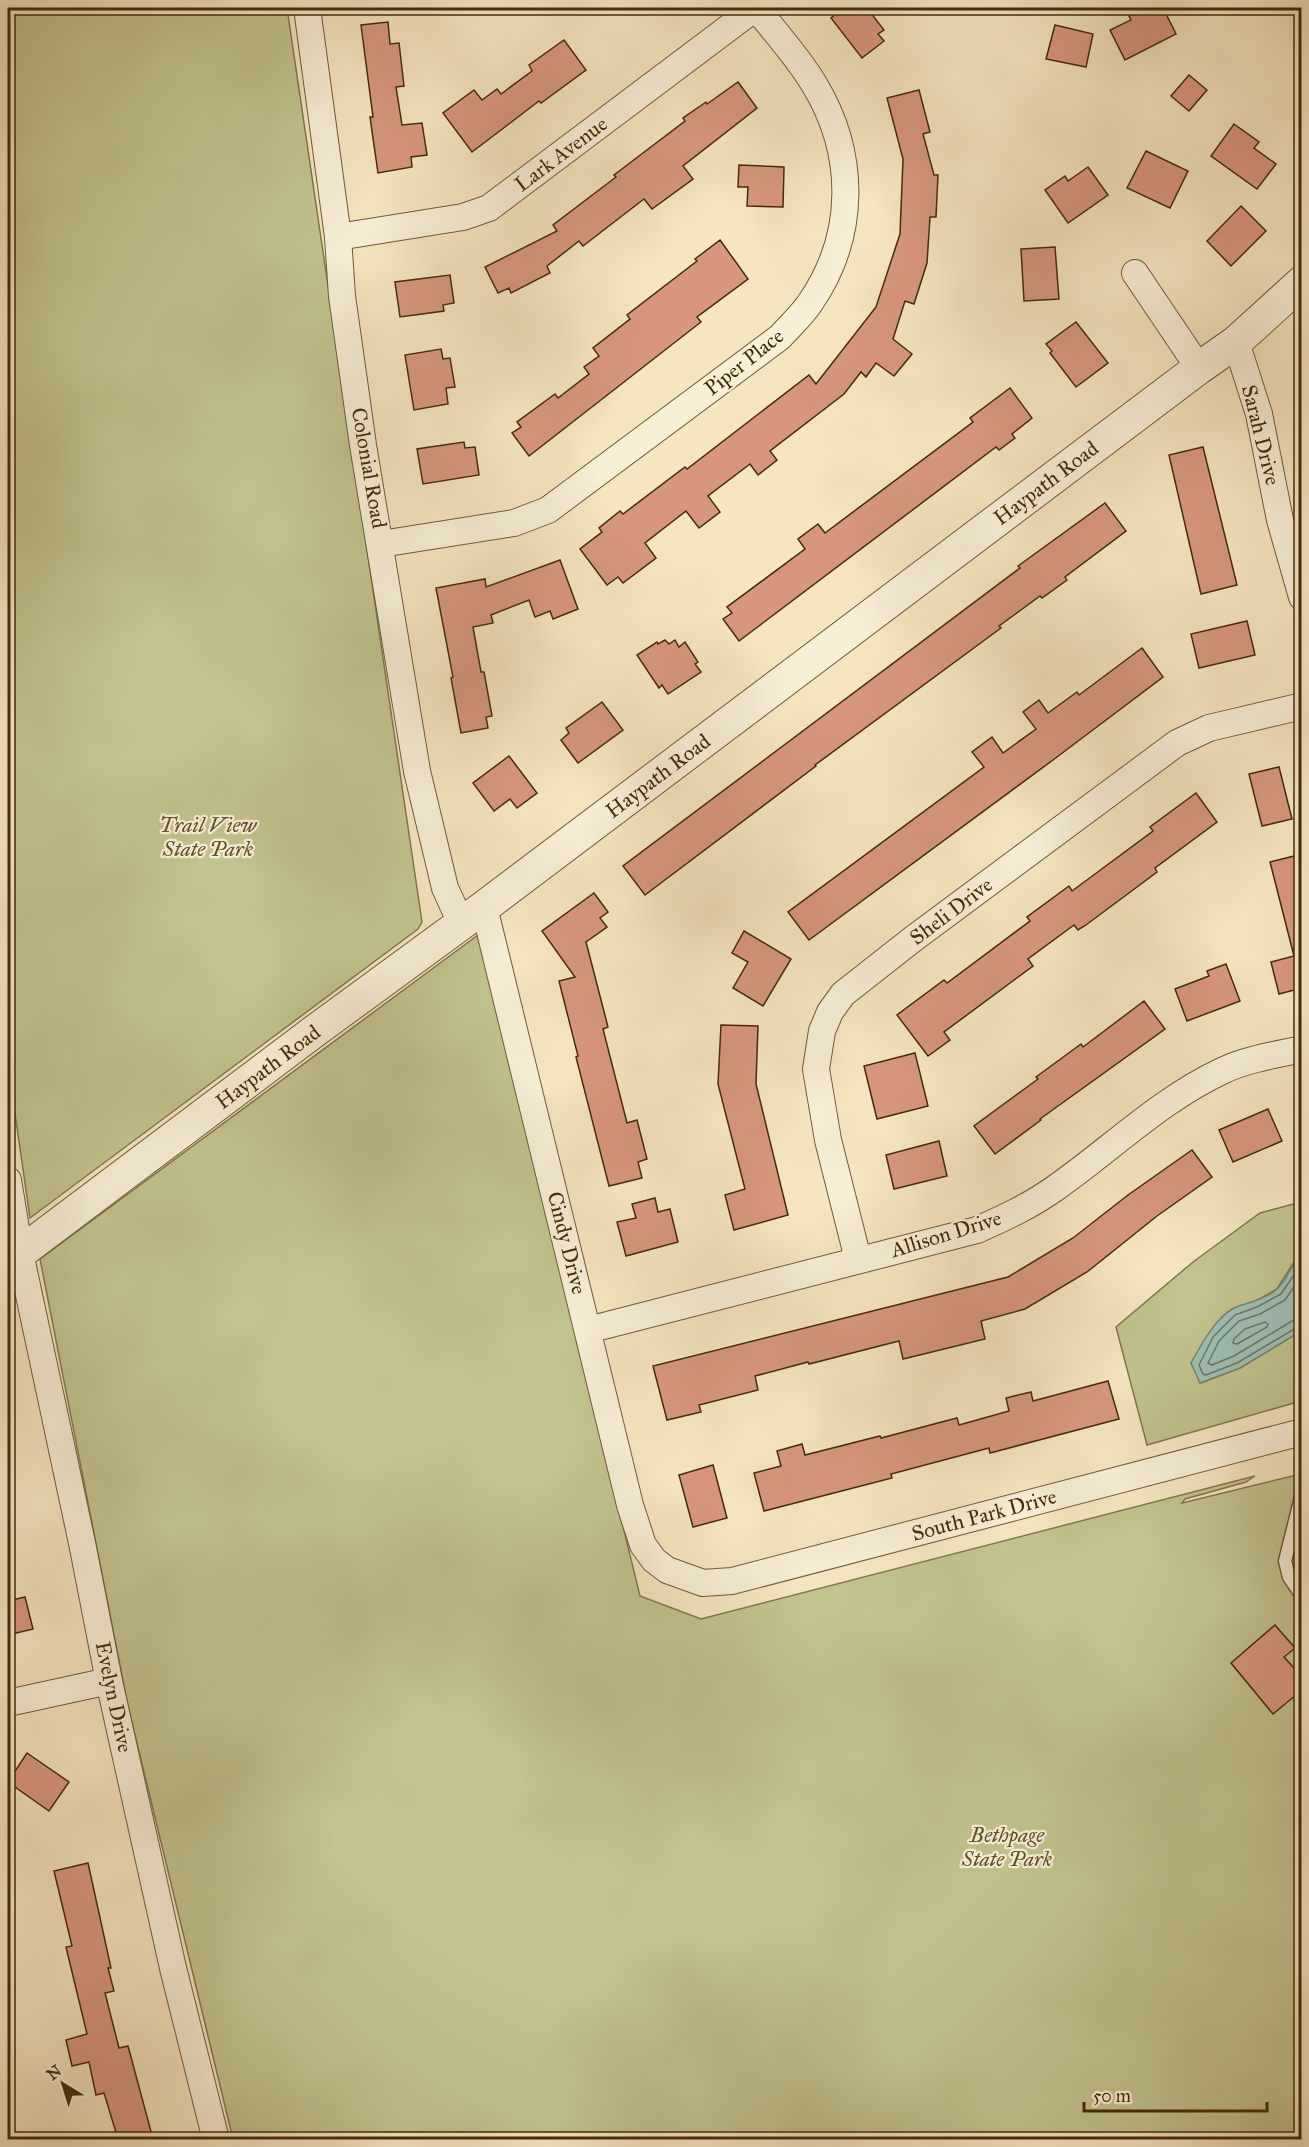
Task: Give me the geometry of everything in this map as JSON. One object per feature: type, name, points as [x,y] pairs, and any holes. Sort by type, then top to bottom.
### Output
[{"type":"street","name":"Colonial Road","points":[[307,8],[338,237],[342,296],[363,445],[417,771],[445,888],[472,915]]},
{"type":"street","name":"Lark Avenue","points":[[338,237],[463,218],[489,207],[756,8]]},
{"type":"street","name":"Piper Place","points":[[381,544],[514,524],[548,510],[780,337],[810,303],[831,265],[840,235],[846,182],[843,153],[836,128],[814,83],[756,8]]},
{"type":"street","points":[[1135,273],[1199,368]]},
{"type":"street","name":"Haypath Road","points":[[14,1257],[1236,342],[1302,282]]},
{"type":"street","name":"Sarah Drive","points":[[1236,342],[1259,414],[1280,520],[1302,597]]},
{"type":"street","name":"Sheli Drive","points":[[858,1259],[828,1140],[816,1069],[822,1031],[830,1012],[843,994],[913,939],[1177,743],[1209,728],[1302,706]]},
{"type":"street","name":"Cindy Drive","points":[[472,915],[588,1330],[630,1505],[643,1545],[654,1560],[667,1570]]},
{"type":"street","name":"Allison Drive","points":[[588,1330],[977,1230],[1015,1213],[1053,1190],[1185,1091],[1224,1070],[1265,1057],[1302,1049]]},
{"type":"street","name":"Evelyn Drive","points":[[8,1180],[14,1257],[82,1543],[109,1681],[173,1968],[216,2139]]},
{"type":"street","name":"South Park Drive","points":[[667,1570],[703,1583],[732,1581],[1302,1432]]},
{"type":"street","points":[[8,1703],[109,1681]]},
{"type":"lane","points":[[1302,1493],[1285,1562],[1289,1577],[1302,1596]]},
{"type":"green space","name":"Trail View State Park","points":[[8,8],[287,8],[422,922],[418,929],[30,1218],[8,1065]]},
{"type":"green space","name":"Bethpage State Park","points":[[478,935],[640,1596],[701,1619],[1255,1476],[1246,1482],[1185,1499],[1182,1503],[1301,1474],[1301,2139],[233,2139],[128,1706],[40,1259]]},
{"type":"green space","points":[[1301,1202],[1301,1255],[1277,1289],[1254,1302],[1232,1309],[1191,1363],[1201,1383],[1240,1368],[1301,1331],[1301,1401],[1147,1445],[1116,1327],[1193,1262],[1260,1213]]},
{"type":"water","points":[[1301,1255],[1301,1331],[1240,1368],[1200,1383],[1191,1363],[1215,1325],[1227,1312],[1262,1298],[1277,1289]]},
{"type":"building","points":[[844,8],[867,8],[884,30],[878,34],[884,41],[862,58],[831,18]]},
{"type":"building","points":[[1141,8],[1163,8],[1176,34],[1125,60],[1110,30],[1131,20],[1128,14]]},
{"type":"building","points":[[388,22],[390,44],[399,43],[404,86],[396,87],[402,125],[422,123],[427,155],[411,157],[412,167],[378,173],[361,25]]},
{"type":"building","points":[[1055,25],[1093,34],[1086,67],[1046,59]]},
{"type":"building","points":[[564,40],[586,70],[541,103],[539,101],[472,152],[443,113],[474,90],[482,100],[497,89],[501,94],[532,71],[529,65]]},
{"type":"building","points":[[1189,75],[1207,90],[1189,111],[1171,96]]},
{"type":"building","points":[[738,82],[757,108],[683,166],[693,179],[652,209],[644,199],[583,246],[579,241],[547,266],[550,273],[511,293],[509,288],[498,293],[485,267],[557,231],[553,225],[685,121],[683,118]]},
{"type":"building","points":[[919,90],[930,132],[923,134],[934,175],[938,175],[936,217],[930,217],[927,263],[914,304],[905,301],[893,339],[912,354],[894,376],[876,363],[866,377],[861,372],[844,394],[770,451],[777,460],[758,475],[750,464],[708,496],[720,512],[699,528],[686,511],[645,543],[656,558],[623,583],[618,577],[607,585],[580,549],[602,532],[599,528],[620,511],[623,514],[685,467],[687,469],[809,375],[816,384],[876,307],[900,234],[903,159],[887,98]]},
{"type":"building","points":[[1234,124],[1259,142],[1254,148],[1276,164],[1257,189],[1211,156]]},
{"type":"building","points":[[1146,151],[1188,171],[1170,208],[1127,188]]},
{"type":"building","points":[[739,165],[784,167],[783,207],[747,206],[748,187],[738,187]]},
{"type":"building","points":[[1088,167],[1108,195],[1068,223],[1045,190],[1065,176],[1068,181]]},
{"type":"building","points":[[1241,206],[1266,231],[1231,266],[1207,241]]},
{"type":"building","points":[[720,240],[748,279],[697,317],[701,322],[529,456],[512,433],[521,427],[517,422],[555,394],[558,398],[589,374],[584,367],[599,356],[593,348],[630,319],[627,315],[697,261],[695,259]]},
{"type":"building","points":[[1055,247],[1059,299],[1024,301],[1021,249]]},
{"type":"building","points":[[450,275],[454,303],[443,305],[444,311],[400,317],[395,282]]},
{"type":"building","points":[[1076,322],[1108,363],[1076,387],[1050,353],[1052,351],[1046,344]]},
{"type":"building","points":[[441,349],[443,359],[450,358],[455,387],[446,388],[448,404],[414,410],[405,355]]},
{"type":"building","points":[[1010,388],[1032,418],[1012,434],[1015,438],[999,450],[996,447],[739,641],[723,619],[732,613],[727,607],[805,549],[798,539],[818,524],[825,533],[973,422],[970,418]]},
{"type":"building","points":[[464,442],[465,448],[475,447],[479,475],[423,484],[417,449]]},
{"type":"building","points":[[1203,447],[1237,585],[1201,594],[1169,455]]},
{"type":"building","points":[[1105,503],[1126,531],[1065,577],[1067,580],[1042,598],[1040,596],[999,626],[1001,628],[815,765],[645,895],[623,866],[1020,568],[1018,566]]},
{"type":"building","points":[[560,560],[578,609],[553,619],[550,611],[535,617],[529,600],[491,615],[493,623],[473,627],[492,716],[486,717],[488,728],[461,733],[436,588],[485,579],[486,587]]},
{"type":"building","points":[[1247,621],[1255,655],[1199,668],[1191,634]]},
{"type":"building","points":[[665,640],[669,644],[675,640],[679,647],[685,642],[698,662],[695,664],[701,672],[668,694],[662,685],[659,688],[637,655],[657,642],[658,644]]},
{"type":"building","points":[[1142,648],[1163,677],[809,940],[788,912],[984,767],[972,752],[992,737],[1003,753],[1036,729],[1023,712],[1039,700],[1048,713],[1077,692],[1079,695]]},
{"type":"building","points":[[602,702],[623,730],[578,763],[561,740],[569,733],[566,728]]},
{"type":"building","points":[[509,756],[537,793],[517,808],[510,799],[494,811],[473,783]]},
{"type":"building","points":[[1279,767],[1292,819],[1262,826],[1249,774]]},
{"type":"building","points":[[1196,793],[1217,822],[1155,868],[1157,872],[1086,925],[1078,930],[1074,925],[1028,959],[1033,966],[944,1032],[950,1040],[928,1056],[897,1015],[944,980],[947,983],[1030,921],[1027,917],[1069,886],[1072,891],[1153,831],[1150,827]]},
{"type":"building","points":[[1302,854],[1302,988],[1279,994],[1271,962],[1294,956],[1270,862]]},
{"type":"building","points":[[594,893],[608,912],[600,918],[607,927],[586,942],[608,1027],[603,1029],[627,1123],[637,1120],[647,1159],[638,1162],[642,1178],[609,1186],[559,981],[575,977],[542,931]]},
{"type":"building","points":[[744,931],[791,959],[763,1006],[733,988],[748,962],[732,953]]},
{"type":"building","points":[[1226,964],[1240,1001],[1187,1021],[1175,989],[1209,976],[1207,971]]},
{"type":"building","points":[[1144,1001],[1165,1029],[995,1154],[974,1126],[1038,1079],[1036,1077],[1081,1044],[1083,1047]]},
{"type":"building","points":[[721,1025],[758,1026],[756,1084],[788,1215],[734,1230],[725,1195],[745,1189],[718,1084]]},
{"type":"building","points":[[915,1053],[928,1106],[877,1119],[864,1066]]},
{"type":"building","points":[[1268,1109],[1282,1141],[1233,1162],[1219,1130]]},
{"type":"building","points":[[939,1141],[947,1176],[894,1189],[886,1155]]},
{"type":"building","points":[[1192,1150],[1212,1177],[1157,1216],[1087,1272],[1025,1309],[981,1321],[985,1339],[903,1359],[899,1341],[809,1364],[808,1362],[755,1376],[758,1390],[699,1405],[701,1412],[667,1420],[653,1366],[1008,1277],[1073,1238],[1128,1195]]},
{"type":"building","points":[[655,1198],[658,1212],[670,1209],[678,1242],[626,1256],[617,1222],[636,1218],[632,1204]]},
{"type":"building","points":[[1108,1381],[1119,1419],[990,1453],[989,1448],[891,1474],[892,1478],[764,1511],[754,1473],[781,1466],[777,1451],[802,1444],[805,1455],[957,1418],[959,1425],[1009,1411],[1006,1398],[1031,1392],[1033,1401]]},
{"type":"building","points":[[713,1465],[727,1518],[693,1527],[679,1475]]},
{"type":"building","points":[[25,1597],[33,1629],[8,1635],[8,1601]]},
{"type":"building","points":[[1275,1625],[1295,1648],[1284,1657],[1302,1677],[1302,1690],[1273,1714],[1231,1663]]},
{"type":"building","points":[[27,1753],[69,1782],[49,1811],[8,1782]]},
{"type":"building","points":[[88,1863],[111,1968],[108,1968],[114,1991],[105,1993],[119,2048],[128,2046],[153,2139],[118,2139],[104,2093],[96,2095],[89,2062],[72,2066],[66,2040],[87,2034],[66,1947],[72,1946],[54,1871]]}]
